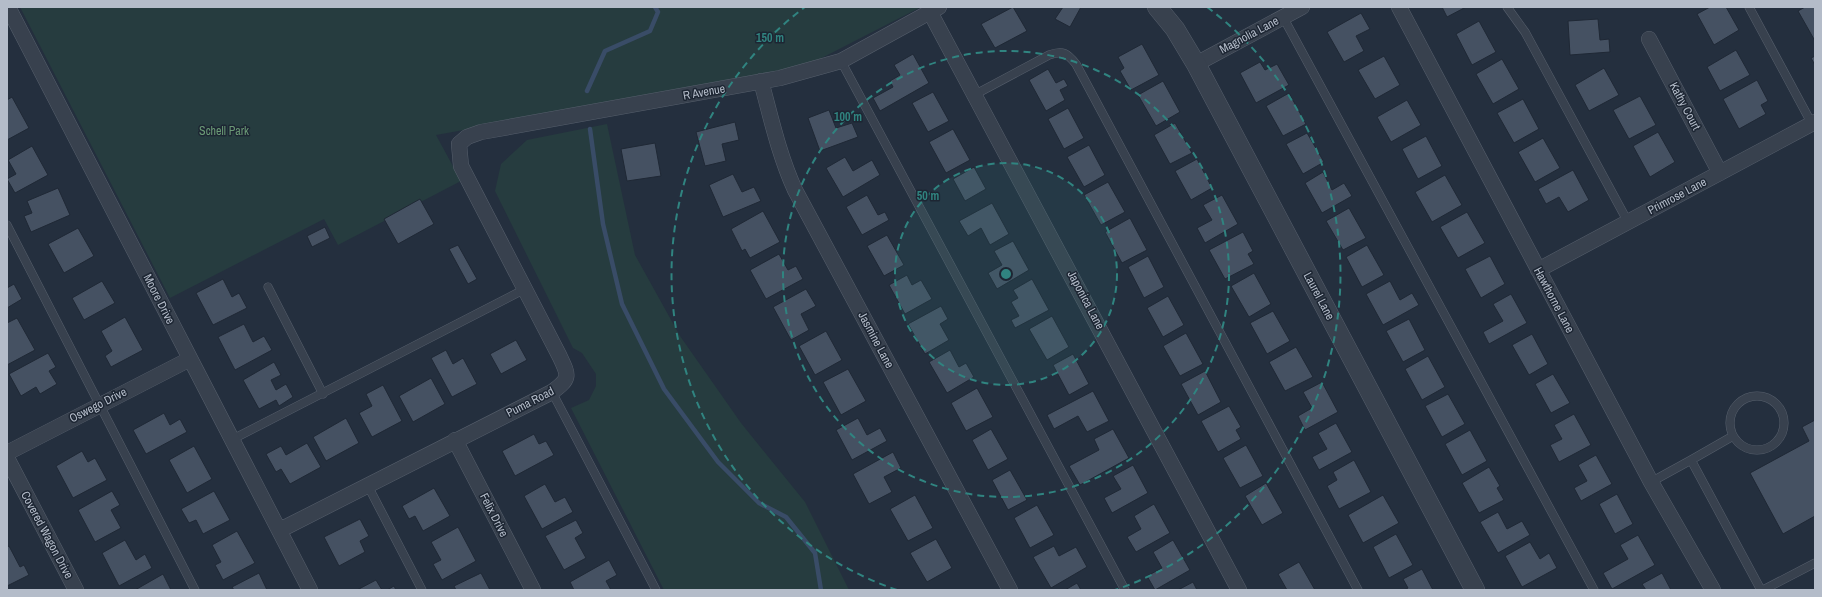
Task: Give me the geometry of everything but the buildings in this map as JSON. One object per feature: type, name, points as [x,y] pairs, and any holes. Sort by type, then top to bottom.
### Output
[{"type":"street","name":"Moore Drive","points":[[8,7],[310,590]]},
{"type":"street","name":"Laurel Lane","points":[[1157,7],[1175,29],[1196,64],[1475,590]]},
{"type":"street","name":"Magnolia Lane","points":[[1196,64],[1302,7]]},
{"type":"street","name":"Hawthorne Lane","points":[[1398,7],[1651,482],[1713,590]]},
{"type":"street","name":"R Avenue","points":[[459,144],[467,137],[481,132],[762,81],[820,68],[841,61],[935,9]]},
{"type":"street","name":"Japonica Lane","points":[[935,9],[976,94],[1239,590]]},
{"type":"street","name":"Kathy Court","points":[[1649,39],[1720,173]]},
{"type":"street","name":"Jasmine Lane","points":[[762,81],[776,138],[787,172],[795,190],[1010,590]]},
{"type":"street","name":"Primrose Lane","points":[[1538,270],[1813,123]]},
{"type":"street","name":"Puma Road","points":[[280,530],[552,392],[565,382],[567,375],[565,369],[462,166],[459,144]]},
{"type":"street","name":"Oswego Drive","points":[[7,453],[190,359]]},
{"type":"street","name":"Felix Drive","points":[[455,440],[533,590]]},
{"type":"street","name":"Covered Wagon Drive","points":[[7,458],[76,590]]},
{"type":"lane","points":[[1507,7],[1525,32],[1628,222]]},
{"type":"lane","points":[[1749,7],[1813,123]]},
{"type":"lane","points":[[1283,17],[1594,590]]},
{"type":"lane","points":[[976,94],[1059,51],[1069,55],[1076,64],[1358,590]]},
{"type":"lane","points":[[841,61],[1125,590]]},
{"type":"lane","points":[[7,225],[195,590]]},
{"type":"lane","points":[[268,287],[323,394]]},
{"type":"lane","points":[[233,439],[525,289]]},
{"type":"lane","points":[[552,392],[656,590]]},
{"type":"lane","points":[[1762,397],[1777,406],[1781,413],[1783,422],[1782,431],[1775,442],[1764,449],[1755,450],[1746,448],[1733,436],[1730,420],[1732,411],[1745,399],[1762,397]]},
{"type":"lane","points":[[1651,482],[1733,436]]},
{"type":"lane","points":[[1691,460],[1762,590],[1815,563]]},
{"type":"lane","points":[[368,486],[422,590]]},
{"type":"green space","name":"Schell Park","points":[[20,7],[921,7],[806,66],[773,75],[436,135],[461,181],[338,245],[324,219],[170,298]]},
{"type":"green space","points":[[607,124],[635,255],[680,336],[741,423],[805,502],[849,590],[664,590],[571,408],[589,400],[596,386],[596,374],[582,353],[573,348],[495,191],[501,164],[527,140]]},
{"type":"waterway","points":[[587,91],[605,51],[650,31],[658,12],[655,7]]},
{"type":"waterway","points":[[590,129],[603,224],[622,304],[664,389],[718,462],[759,503],[786,517],[815,553],[821,590]]}]
